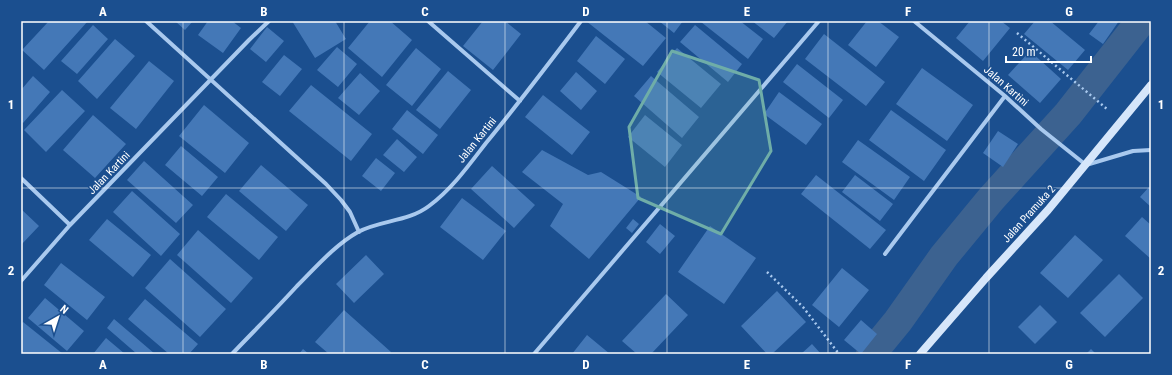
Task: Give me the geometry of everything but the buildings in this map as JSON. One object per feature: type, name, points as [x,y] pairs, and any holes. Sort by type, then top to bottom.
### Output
[{"type":"main road","name":"Jalan Pramuka 2","points":[[920,354],[1048,210],[1151,85]]},
{"type":"street","points":[[146,21],[326,184],[350,212],[359,232]]},
{"type":"street","name":"Jalan Kartini","points":[[21,281],[70,225],[269,21]]},
{"type":"street","points":[[428,21],[520,102]]},
{"type":"street","name":"Jalan Kartini","points":[[232,354],[316,267],[346,241],[359,232],[373,226],[396,221],[428,207],[446,191],[520,102],[581,21]]},
{"type":"street","points":[[534,354],[819,21]]},
{"type":"street","name":"Jalan Kartini","points":[[914,21],[1005,96],[1041,129],[1086,165]]},
{"type":"street","points":[[884,254],[1005,96]]},
{"type":"street","points":[[1086,165],[1133,151],[1151,150]]},
{"type":"street","points":[[21,178],[70,225]]},
{"type":"path","points":[[1017,33],[1102,104]]},
{"type":"path","points":[[767,272],[803,308],[840,354]]},
{"type":"highlighted area","points":[[672,51],[759,80],[771,151],[721,234],[638,198],[629,127]]},
{"type":"waterway","points":[[871,354],[898,321],[944,256],[991,199],[1068,114],[1141,21]]}]
